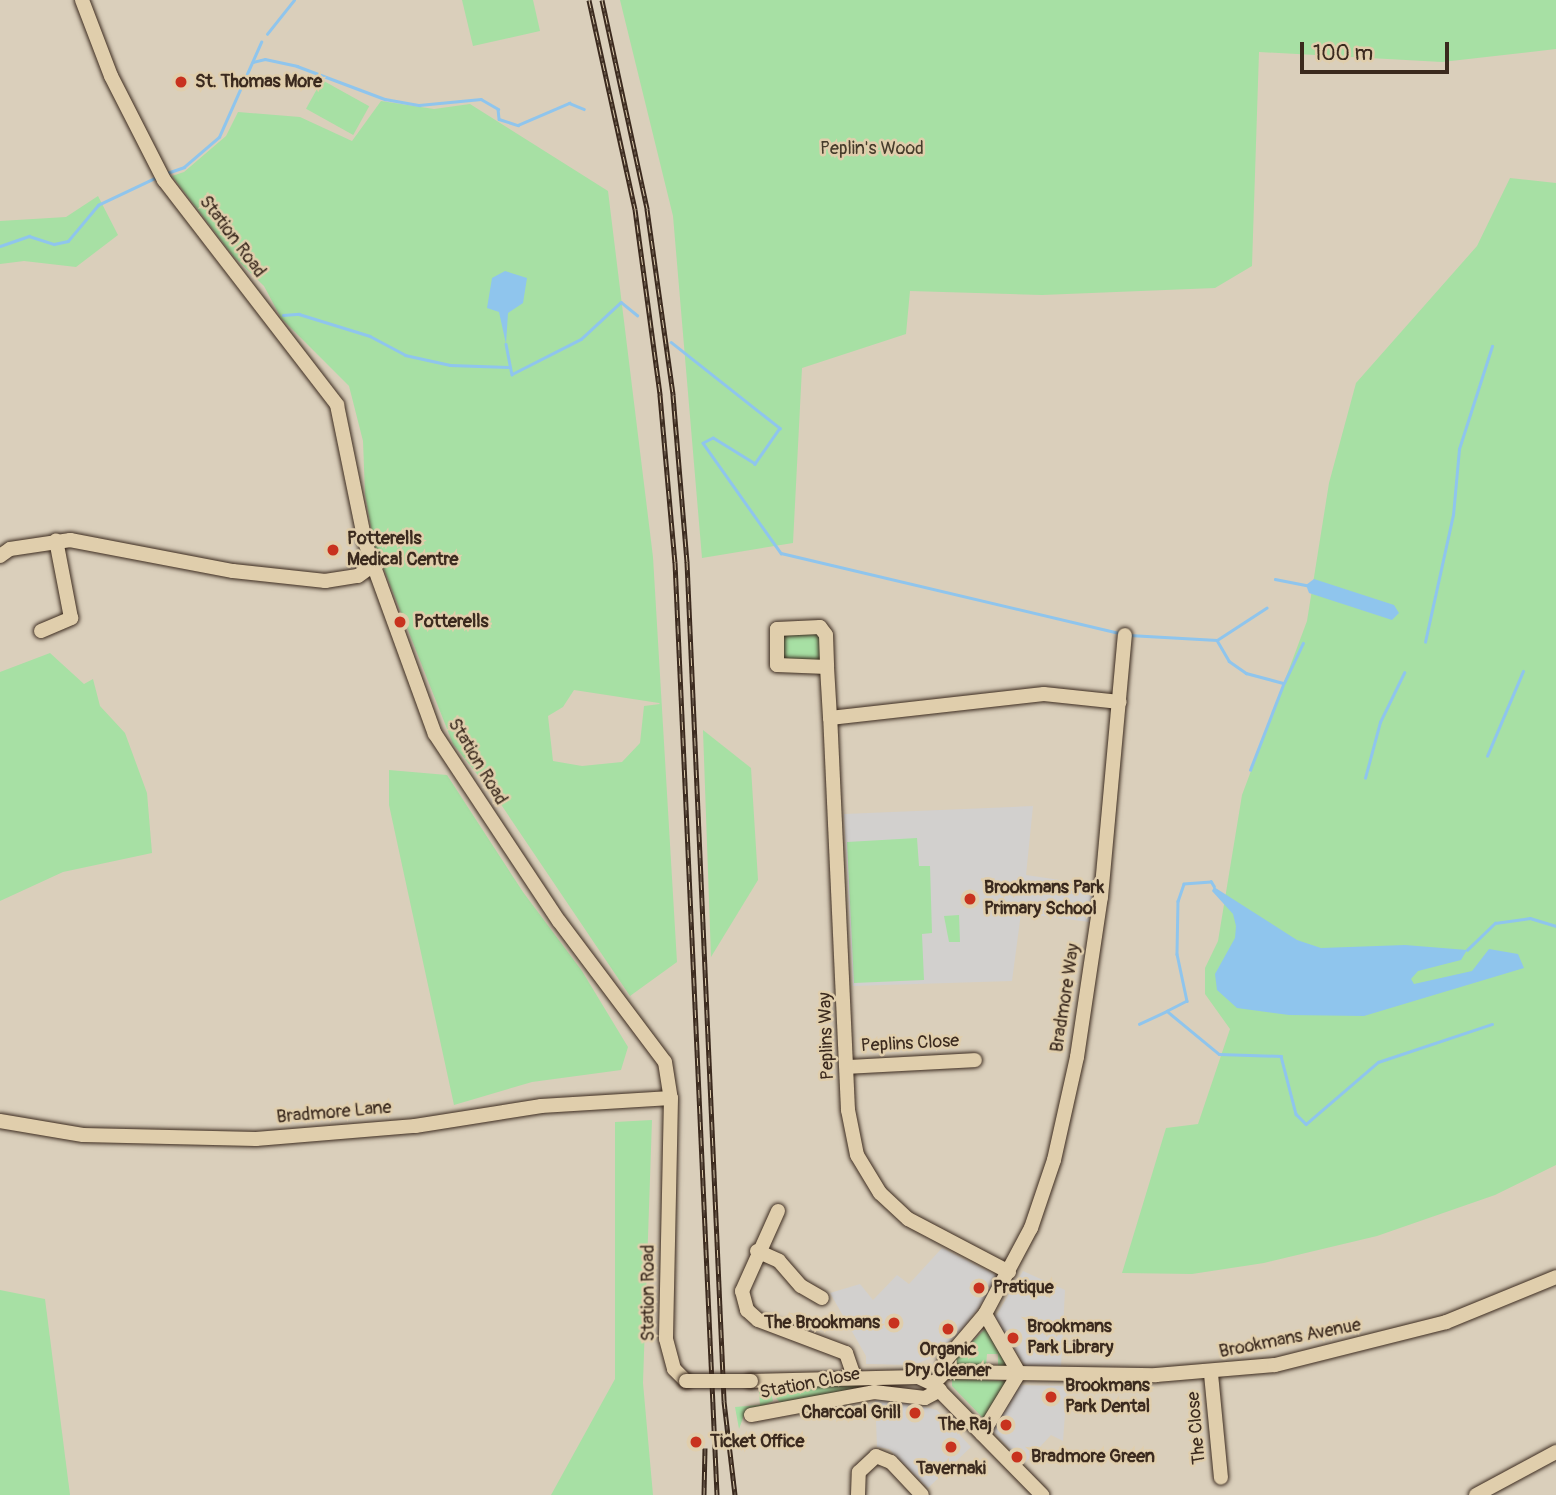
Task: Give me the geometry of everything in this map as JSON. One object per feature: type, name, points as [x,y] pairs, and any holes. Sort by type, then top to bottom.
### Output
[{"type":"street","name":"Station Road","points":[[82,0],[111,76],[162,176],[337,405],[372,566],[435,734],[559,921],[659,1049],[668,1070],[671,1098],[666,1339],[674,1369],[686,1381],[876,1375]]},
{"type":"street","points":[[41,631],[71,618],[55,540]]},
{"type":"street","points":[[0,556],[10,549],[55,540],[233,571],[325,581],[358,576],[372,566]]},
{"type":"street","name":"Bradmore Way","points":[[1009,1272],[1044,1194],[1077,1057],[1101,897],[1125,635]]},
{"type":"street","name":"Peplins Way","points":[[827,667],[853,1141],[880,1193],[908,1219],[1009,1272]]},
{"type":"street","points":[[830,718],[1044,694],[1120,702]]},
{"type":"street","name":"Peplins Close","points":[[847,1067],[975,1060]]},
{"type":"street","name":"Bradmore Lane","points":[[0,1121],[83,1135],[256,1139],[415,1126],[541,1106],[671,1098]]},
{"type":"street","points":[[778,1212],[757,1251],[742,1291],[747,1310],[758,1320],[846,1353],[854,1376]]},
{"type":"street","points":[[757,1251],[779,1261],[801,1286],[822,1298]]},
{"type":"street","points":[[1009,1272],[985,1314],[945,1361],[945,1372],[936,1387],[925,1398],[877,1391],[876,1375],[909,1375],[936,1387],[1021,1477],[1042,1495]]},
{"type":"street","name":"Brookmans Avenue","points":[[1019,1373],[1211,1374],[1275,1365],[1393,1337],[1556,1277]]},
{"type":"street","points":[[985,1314],[1019,1373]]},
{"type":"street","points":[[945,1372],[1019,1373]]},
{"type":"street","points":[[982,1434],[1019,1373]]},
{"type":"street","name":"The Close","points":[[1211,1374],[1221,1478]]},
{"type":"street","name":"Station Close","points":[[751,1415],[877,1391]]},
{"type":"street","points":[[1476,1495],[1556,1452]]},
{"type":"street","points":[[858,1495],[859,1472],[876,1456],[891,1462],[922,1495]]},
{"type":"shaded area","name":"Brookmans Park Primary School","points":[[1033,806],[1026,875],[1094,885],[1089,922],[1021,913],[1012,981],[853,986],[844,814]]},
{"type":"shaded area","points":[[942,1248],[998,1276],[986,1298],[960,1332],[931,1358],[914,1365],[866,1364],[866,1356],[830,1293],[860,1284],[873,1300],[897,1275],[909,1284]]},
{"type":"shaded area","points":[[1023,1271],[1065,1290],[1061,1367],[1025,1366],[994,1319]]},
{"type":"shaded area","points":[[1018,1385],[1067,1386],[1063,1441],[1051,1435],[1024,1464],[991,1429]]},
{"type":"shaded area","points":[[875,1396],[937,1410],[971,1447],[928,1488],[889,1449],[877,1447]]},
{"type":"green space","points":[[462,0],[533,0],[540,31],[473,46]]},
{"type":"green space","name":"Peplin's Wood","points":[[620,0],[1556,0],[1556,49],[1442,62],[1259,52],[1252,266],[1215,288],[1042,295],[910,291],[906,334],[802,368],[793,543],[702,558],[673,216]]},
{"type":"green space","points":[[322,80],[369,106],[353,135],[306,109]]},
{"type":"green space","points":[[381,101],[434,109],[470,104],[608,191],[653,557],[677,962],[630,996],[500,803],[453,744],[374,544],[365,494],[363,441],[349,386],[281,318],[264,286],[234,257],[172,176],[184,172],[226,136],[238,112],[300,117],[352,141]],"holes":[[[574,690],[659,703],[644,706],[640,743],[622,762],[582,766],[553,761],[548,716],[563,707]]]},
{"type":"green space","points":[[1510,178],[1556,183],[1556,1165],[1495,1195],[1377,1236],[1264,1263],[1192,1274],[1122,1273],[1166,1128],[1198,1124],[1230,1029],[1205,994],[1205,968],[1218,941],[1242,795],[1307,621],[1329,483],[1356,383],[1477,246]]},
{"type":"green space","points":[[98,196],[118,235],[76,267],[24,261],[0,264],[0,221],[66,217]]},
{"type":"green space","points":[[777,632],[821,634],[821,660],[783,664]]},
{"type":"green space","points":[[50,653],[84,684],[93,679],[100,706],[125,733],[147,793],[152,853],[63,872],[0,901],[0,672]]},
{"type":"green space","points":[[703,730],[751,768],[758,880],[711,957]]},
{"type":"green space","points":[[389,770],[447,775],[523,892],[582,971],[628,1047],[621,1070],[532,1082],[454,1105],[389,805]]},
{"type":"green space","points":[[917,838],[919,866],[930,866],[932,933],[922,934],[924,980],[854,983],[847,842]]},
{"type":"green space","points":[[959,915],[960,942],[949,942],[944,916]]},
{"type":"green space","points":[[652,1120],[643,1383],[653,1495],[551,1495],[615,1379],[615,1122]]},
{"type":"green space","points":[[0,1290],[45,1299],[70,1495],[0,1495]]},
{"type":"green space","points":[[986,1328],[1010,1366],[998,1366],[998,1354],[987,1354],[986,1366],[956,1365],[956,1358]]},
{"type":"green space","points":[[952,1379],[1007,1381],[983,1418],[952,1386]]},
{"type":"green space","points":[[871,1385],[781,1404],[769,1389],[770,1387]]},
{"type":"green space","points":[[759,1391],[771,1392],[773,1401],[744,1415],[739,1429],[735,1407],[760,1405]]},
{"type":"water","points":[[505,271],[527,278],[523,303],[508,313],[506,344],[499,312],[487,308],[492,278]]},
{"type":"water","points":[[1314,579],[1394,605],[1399,613],[1392,620],[1309,593],[1306,585]]},
{"type":"water","points":[[1214,887],[1297,940],[1321,948],[1405,945],[1467,950],[1461,960],[1418,971],[1411,979],[1414,984],[1472,971],[1489,949],[1518,954],[1524,968],[1364,1016],[1289,1015],[1237,1008],[1217,990],[1215,974],[1235,938],[1236,926],[1233,914],[1212,891]]},
{"type":"waterway","points":[[267,34],[294,0]]},
{"type":"waterway","points":[[167,173],[184,167],[219,137],[261,42]]},
{"type":"waterway","points":[[253,62],[265,59],[297,66],[385,99],[419,105],[481,99],[498,109],[499,119],[518,125],[569,103],[584,109]]},
{"type":"waterway","points":[[0,246],[29,236],[54,244],[68,241],[98,205],[157,177]]},
{"type":"waterway","points":[[506,344],[512,374],[581,339],[621,302],[637,315]]},
{"type":"waterway","points":[[283,315],[299,314],[370,336],[405,355],[450,365],[508,367]]},
{"type":"waterway","points":[[671,342],[780,428],[755,464],[713,438],[703,443],[781,553],[1119,633]]},
{"type":"waterway","points":[[1425,642],[1453,515],[1459,449],[1492,346]]},
{"type":"waterway","points":[[1275,579],[1306,585]]},
{"type":"waterway","points":[[1129,635],[1217,640],[1266,608]]},
{"type":"waterway","points":[[1217,640],[1229,661],[1246,673],[1284,683],[1303,643]]},
{"type":"waterway","points":[[1487,756],[1523,671]]},
{"type":"waterway","points":[[1365,778],[1380,722],[1404,673]]},
{"type":"waterway","points":[[1250,770],[1283,685]]},
{"type":"waterway","points":[[1214,887],[1211,882],[1184,884],[1178,901],[1177,954],[1187,1001],[1167,1011],[1219,1054],[1281,1056],[1296,1114],[1306,1124],[1378,1062],[1492,1024]]},
{"type":"waterway","points":[[1467,950],[1495,923],[1530,918],[1556,926]]},
{"type":"waterway","points":[[1139,1024],[1167,1011]]},
{"type":"railway","points":[[589,0],[635,209],[660,395],[675,562],[717,1495]]},
{"type":"railway","points":[[602,0],[647,209],[673,395],[687,562],[724,1401],[735,1495]]},
{"type":"railway","points":[[704,1495],[705,1448]]},
{"type":"place","name":"St. Thomas More","points":[[181,82]]},
{"type":"place","name":"Potterells Medical Centre","points":[[333,550]]},
{"type":"place","name":"Potterells","points":[[400,622]]},
{"type":"place","name":"Brookmans Park Primary School","points":[[970,899]]},
{"type":"place","name":"Pratique","points":[[979,1288]]},
{"type":"place","name":"The Brookmans","points":[[894,1323]]},
{"type":"place","name":"Organic Dry Cleaner","points":[[948,1329]]},
{"type":"place","name":"Brookmans Park Library","points":[[1013,1338]]},
{"type":"place","name":"Brookmans Park Dental","points":[[1051,1397]]},
{"type":"place","name":"Charcoal Grill","points":[[915,1413]]},
{"type":"place","name":"The Raj","points":[[1006,1425]]},
{"type":"place","name":"Ticket Office","points":[[696,1442]]},
{"type":"place","name":"Tavernaki","points":[[951,1447]]},
{"type":"place","name":"Bradmore Green","points":[[1017,1457]]}]
